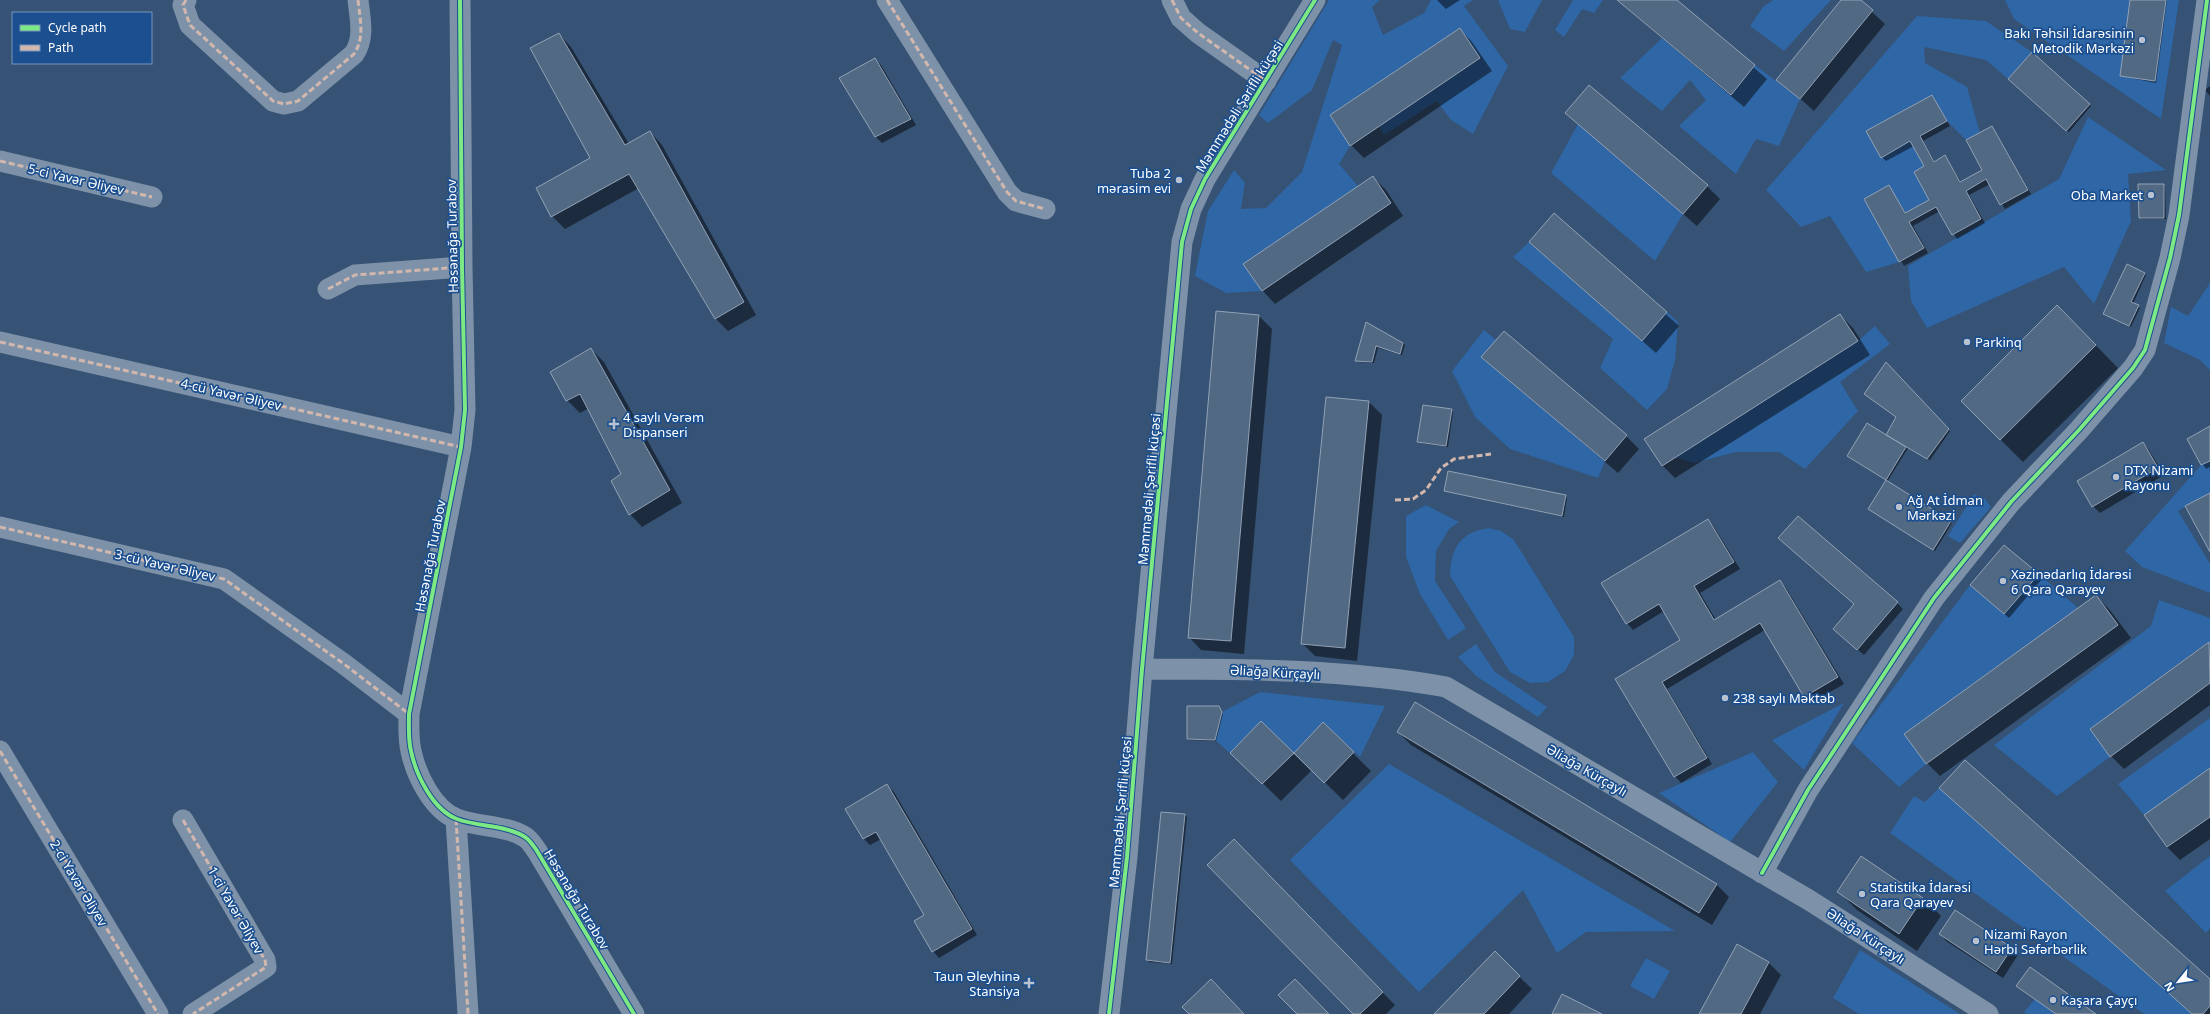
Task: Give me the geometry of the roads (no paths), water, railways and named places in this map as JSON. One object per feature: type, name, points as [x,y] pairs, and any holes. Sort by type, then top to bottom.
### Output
[{"type":"street","points":[[186,0],[183,5],[190,25],[273,101],[284,104],[298,101],[354,54],[360,45],[361,32],[358,0]]},
{"type":"street","name":"Həsənağa Turabov","points":[[460,0],[462,267],[465,410],[462,447],[409,714],[411,751],[417,771],[432,797],[444,811],[456,819],[513,832],[525,838],[537,851],[634,1014]]},
{"type":"street","points":[[887,0],[1007,192],[1016,201],[1045,209]]},
{"type":"street","points":[[1172,0],[1181,18],[1198,33],[1266,81]]},
{"type":"street","name":"Məmmədəli Şərifli küçəsi","points":[[1109,1014],[1127,857],[1142,669],[1182,242],[1191,209],[1205,179],[1315,0]]},
{"type":"street","points":[[1762,873],[1808,790],[1934,598],[2010,502],[2084,424],[2133,368],[2145,350],[2170,258],[2179,215],[2207,0]]},
{"type":"street","name":"5-ci Yavər Əliyev","points":[[0,161],[152,197]]},
{"type":"street","points":[[328,289],[355,275],[462,267]]},
{"type":"street","name":"4-cü Yavər Əliyev","points":[[0,342],[462,447]]},
{"type":"street","name":"3-cü Yavər Əliyev","points":[[0,527],[224,579],[344,664],[409,714]]},
{"type":"street","name":"Əliağa Kürçaylı","points":[[1142,669],[1251,670],[1390,678],[1446,687],[1809,900],[1988,1014]]},
{"type":"street","name":"2-ci Yavər Əliyev","points":[[0,751],[158,1014]]},
{"type":"street","points":[[456,819],[468,1014]]},
{"type":"street","name":"1-ci Yavər Əliyev","points":[[183,820],[258,947],[265,960],[266,967],[193,1014]]},
{"type":"place","name":"Bakı Təhsil İdarəsinin Metodik Mərkəzi","points":[[2142,40]]},
{"type":"place","name":"Tuba 2 mərasim evi","points":[[1179,180]]},
{"type":"place","name":"Oba Market","points":[[2151,195]]},
{"type":"place","name":"Parkinq","points":[[1967,342]]},
{"type":"place","name":"4 saylı Vərəm Dispanseri","points":[[614,424]]},
{"type":"place","name":"DTX Nizami Rayonu","points":[[2116,477]]},
{"type":"place","name":"Ağ At İdman Mərkəzi","points":[[1899,507]]},
{"type":"place","name":"Xəzinədarlıq İdarəsi 6 Qara Qarayev","points":[[2003,581]]},
{"type":"place","name":"238 saylı Məktəb","points":[[1725,698]]},
{"type":"place","name":"Statistika İdarəsi Qara Qarayev","points":[[1862,894]]},
{"type":"place","name":"Nizami Rayon Hərbi Səfərbərlik","points":[[1976,941]]},
{"type":"place","name":"Taun Əleyhinə Stansiya","points":[[1029,983]]},
{"type":"place","name":"Kaşara Çayçı","points":[[2053,1000]]}]
